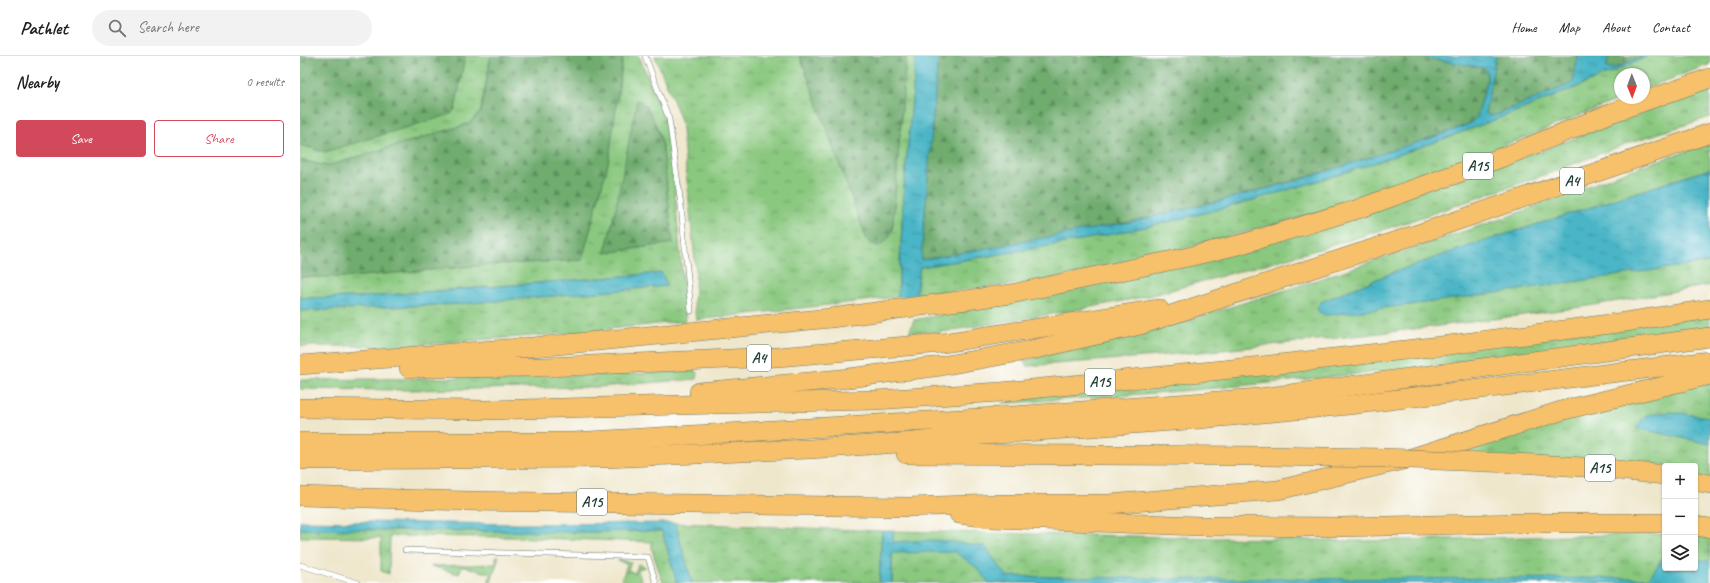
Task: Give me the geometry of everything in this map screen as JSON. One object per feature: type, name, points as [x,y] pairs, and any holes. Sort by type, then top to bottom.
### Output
[{"type":"highway","name":"A15","points":[[300,366],[549,346],[831,318],[1011,294],[1195,256],[1242,244],[1358,209],[1506,156],[1611,113],[1710,78]]},
{"type":"highway","name":"A4","points":[[486,410],[629,397],[761,388],[941,366],[1031,350],[1140,325],[1433,229],[1710,133]]},
{"type":"highway","name":"A4","points":[[300,370],[545,367],[777,358],[943,343],[1213,300]]},
{"type":"highway","name":"A15","points":[[300,408],[486,410],[875,400],[1001,392],[1262,366],[1441,346],[1625,322],[1710,309]]},
{"type":"highway","name":"A15","points":[[300,442],[573,442],[990,417],[1252,399],[1710,337]]},
{"type":"highway","name":"A15","points":[[300,460],[606,458],[810,449],[1200,419],[1349,405],[1710,361]]},
{"type":"highway","name":"A15","points":[[300,496],[468,501],[896,507],[999,504],[1109,504],[1278,490],[1411,458],[1564,410],[1710,375]]},
{"type":"highway","name":"A15","points":[[810,449],[908,454],[1384,458],[1536,464],[1598,468],[1662,475]]},
{"type":"highway","points":[[1698,482],[1710,484]]},
{"type":"highway","name":"A15","points":[[896,507],[990,518],[1199,526],[1342,527],[1522,523],[1662,523]]},
{"type":"highway","points":[[1698,526],[1710,528]]},
{"type":"lane","points":[[645,56],[669,119],[681,205],[691,311]]},
{"type":"lane","points":[[405,550],[648,557],[656,583]]},
{"type":"lane","points":[[300,566],[358,583]]},
{"type":"green space","points":[[300,56],[465,56],[455,109],[451,114],[325,152],[300,145]]},
{"type":"green space","points":[[465,56],[491,56],[480,112],[468,124],[327,166],[300,160],[300,145],[303,146],[455,109]]},
{"type":"green space","points":[[491,56],[623,56],[609,159],[582,260],[487,265],[349,277],[300,277],[300,160],[327,166],[468,124],[481,112]]},
{"type":"green space","points":[[623,56],[639,56],[667,124],[674,181],[686,321],[571,333],[400,346],[300,346],[300,311],[458,304],[666,286],[662,273],[362,297],[300,298],[300,277],[349,277],[487,265],[582,260],[609,159]],"holes":[[[645,105],[660,135],[663,149],[672,243],[605,253],[616,207]]]},
{"type":"green space","points":[[655,56],[800,56],[867,240],[871,244],[892,233],[906,56],[916,56],[904,189],[898,297],[696,320],[694,303],[696,272],[681,120]]},
{"type":"green space","points":[[800,56],[906,56],[893,223],[889,237],[885,242],[878,246],[871,244],[867,240]]},
{"type":"green space","points":[[938,56],[1415,56],[1484,68],[1487,72],[1487,81],[1477,117],[1469,124],[1334,169],[1198,206],[1129,222],[991,249],[921,260]]},
{"type":"green space","points":[[1496,56],[1578,56],[1574,83],[1490,116],[1485,113]]},
{"type":"green space","points":[[1609,56],[1643,56],[1612,69],[1606,68]]},
{"type":"green space","points":[[1649,56],[1710,56],[1710,64],[1650,87],[1650,68],[1622,68]]},
{"type":"green space","points":[[1614,71],[1614,101],[1526,137],[1344,205],[1133,262],[1037,282],[916,295],[920,267],[1050,246],[1148,227],[1240,204],[1359,168],[1418,148],[1476,127]]},
{"type":"green space","points":[[1710,87],[1710,117],[1628,143],[1550,173],[1404,223],[1327,247],[1149,296],[1070,311],[929,334],[928,331],[909,333],[914,320],[993,305],[1544,150]]},
{"type":"green space","points":[[637,100],[642,102],[654,121],[662,144],[673,243],[605,253],[616,207]]},
{"type":"green space","points":[[1710,144],[1710,169],[1466,247],[1389,274],[1321,302],[1412,305],[1458,297],[1710,262],[1710,285],[1573,308],[1356,336],[1225,350],[1027,366],[1022,361],[1152,331],[1289,289],[1510,216],[1638,167]]},
{"type":"green space","points":[[1710,316],[1710,327],[1499,357],[1236,386],[1119,396],[1002,403],[1067,390]]},
{"type":"green space","points":[[697,371],[697,379],[598,387],[407,390],[300,389],[300,380],[569,376]]},
{"type":"green space","points":[[1710,379],[1710,479],[1698,477],[1698,463],[1662,463],[1662,465],[1435,460],[1565,414]]},
{"type":"green space","points":[[675,523],[882,531],[879,583],[692,583]]},
{"type":"green space","points":[[300,529],[586,532],[662,531],[677,583],[663,583],[652,550],[652,542],[506,537],[390,536],[389,574],[381,571],[381,538],[300,537]]},
{"type":"green space","points":[[893,531],[1363,541],[1656,534],[1662,535],[1662,571],[1698,571],[1698,537],[1710,538],[1710,583],[892,583]]},
{"type":"green space","points":[[496,556],[499,556],[491,583],[488,582],[491,574],[462,566],[459,574],[431,566],[496,564]]},
{"type":"green space","points":[[618,561],[631,562],[628,570],[635,573],[638,564],[646,567],[638,569],[642,583],[621,583],[627,564]]},
{"type":"water","points":[[916,56],[938,56],[921,260],[1131,222],[1223,200],[1299,180],[1446,133],[1469,124],[1477,117],[1487,81],[1487,72],[1484,68],[1415,56],[1496,56],[1485,113],[1490,116],[1496,115],[1573,83],[1578,56],[1609,56],[1606,68],[1612,68],[1622,66],[1638,58],[1649,56],[1622,68],[1614,68],[1614,71],[1535,104],[1418,148],[1359,168],[1240,204],[1148,227],[1050,246],[920,267],[916,295],[898,297],[904,189]]},
{"type":"water","points":[[1710,169],[1710,262],[1328,315],[1320,314],[1317,308],[1321,302],[1389,274],[1466,247]]},
{"type":"water","points":[[662,273],[667,286],[458,304],[300,311],[300,298],[362,297]]},
{"type":"water","points":[[1670,412],[1710,417],[1710,444],[1636,428],[1646,415]]},
{"type":"water","points":[[300,521],[520,524],[675,523],[692,583],[677,583],[662,531],[586,532],[300,529]]},
{"type":"water","points":[[882,531],[893,531],[893,542],[934,540],[984,546],[1007,576],[1194,579],[1649,578],[1662,559],[1662,571],[1698,571],[1698,559],[1710,561],[1710,583],[989,583],[976,567],[955,552],[892,553],[892,583],[879,583]]}]
